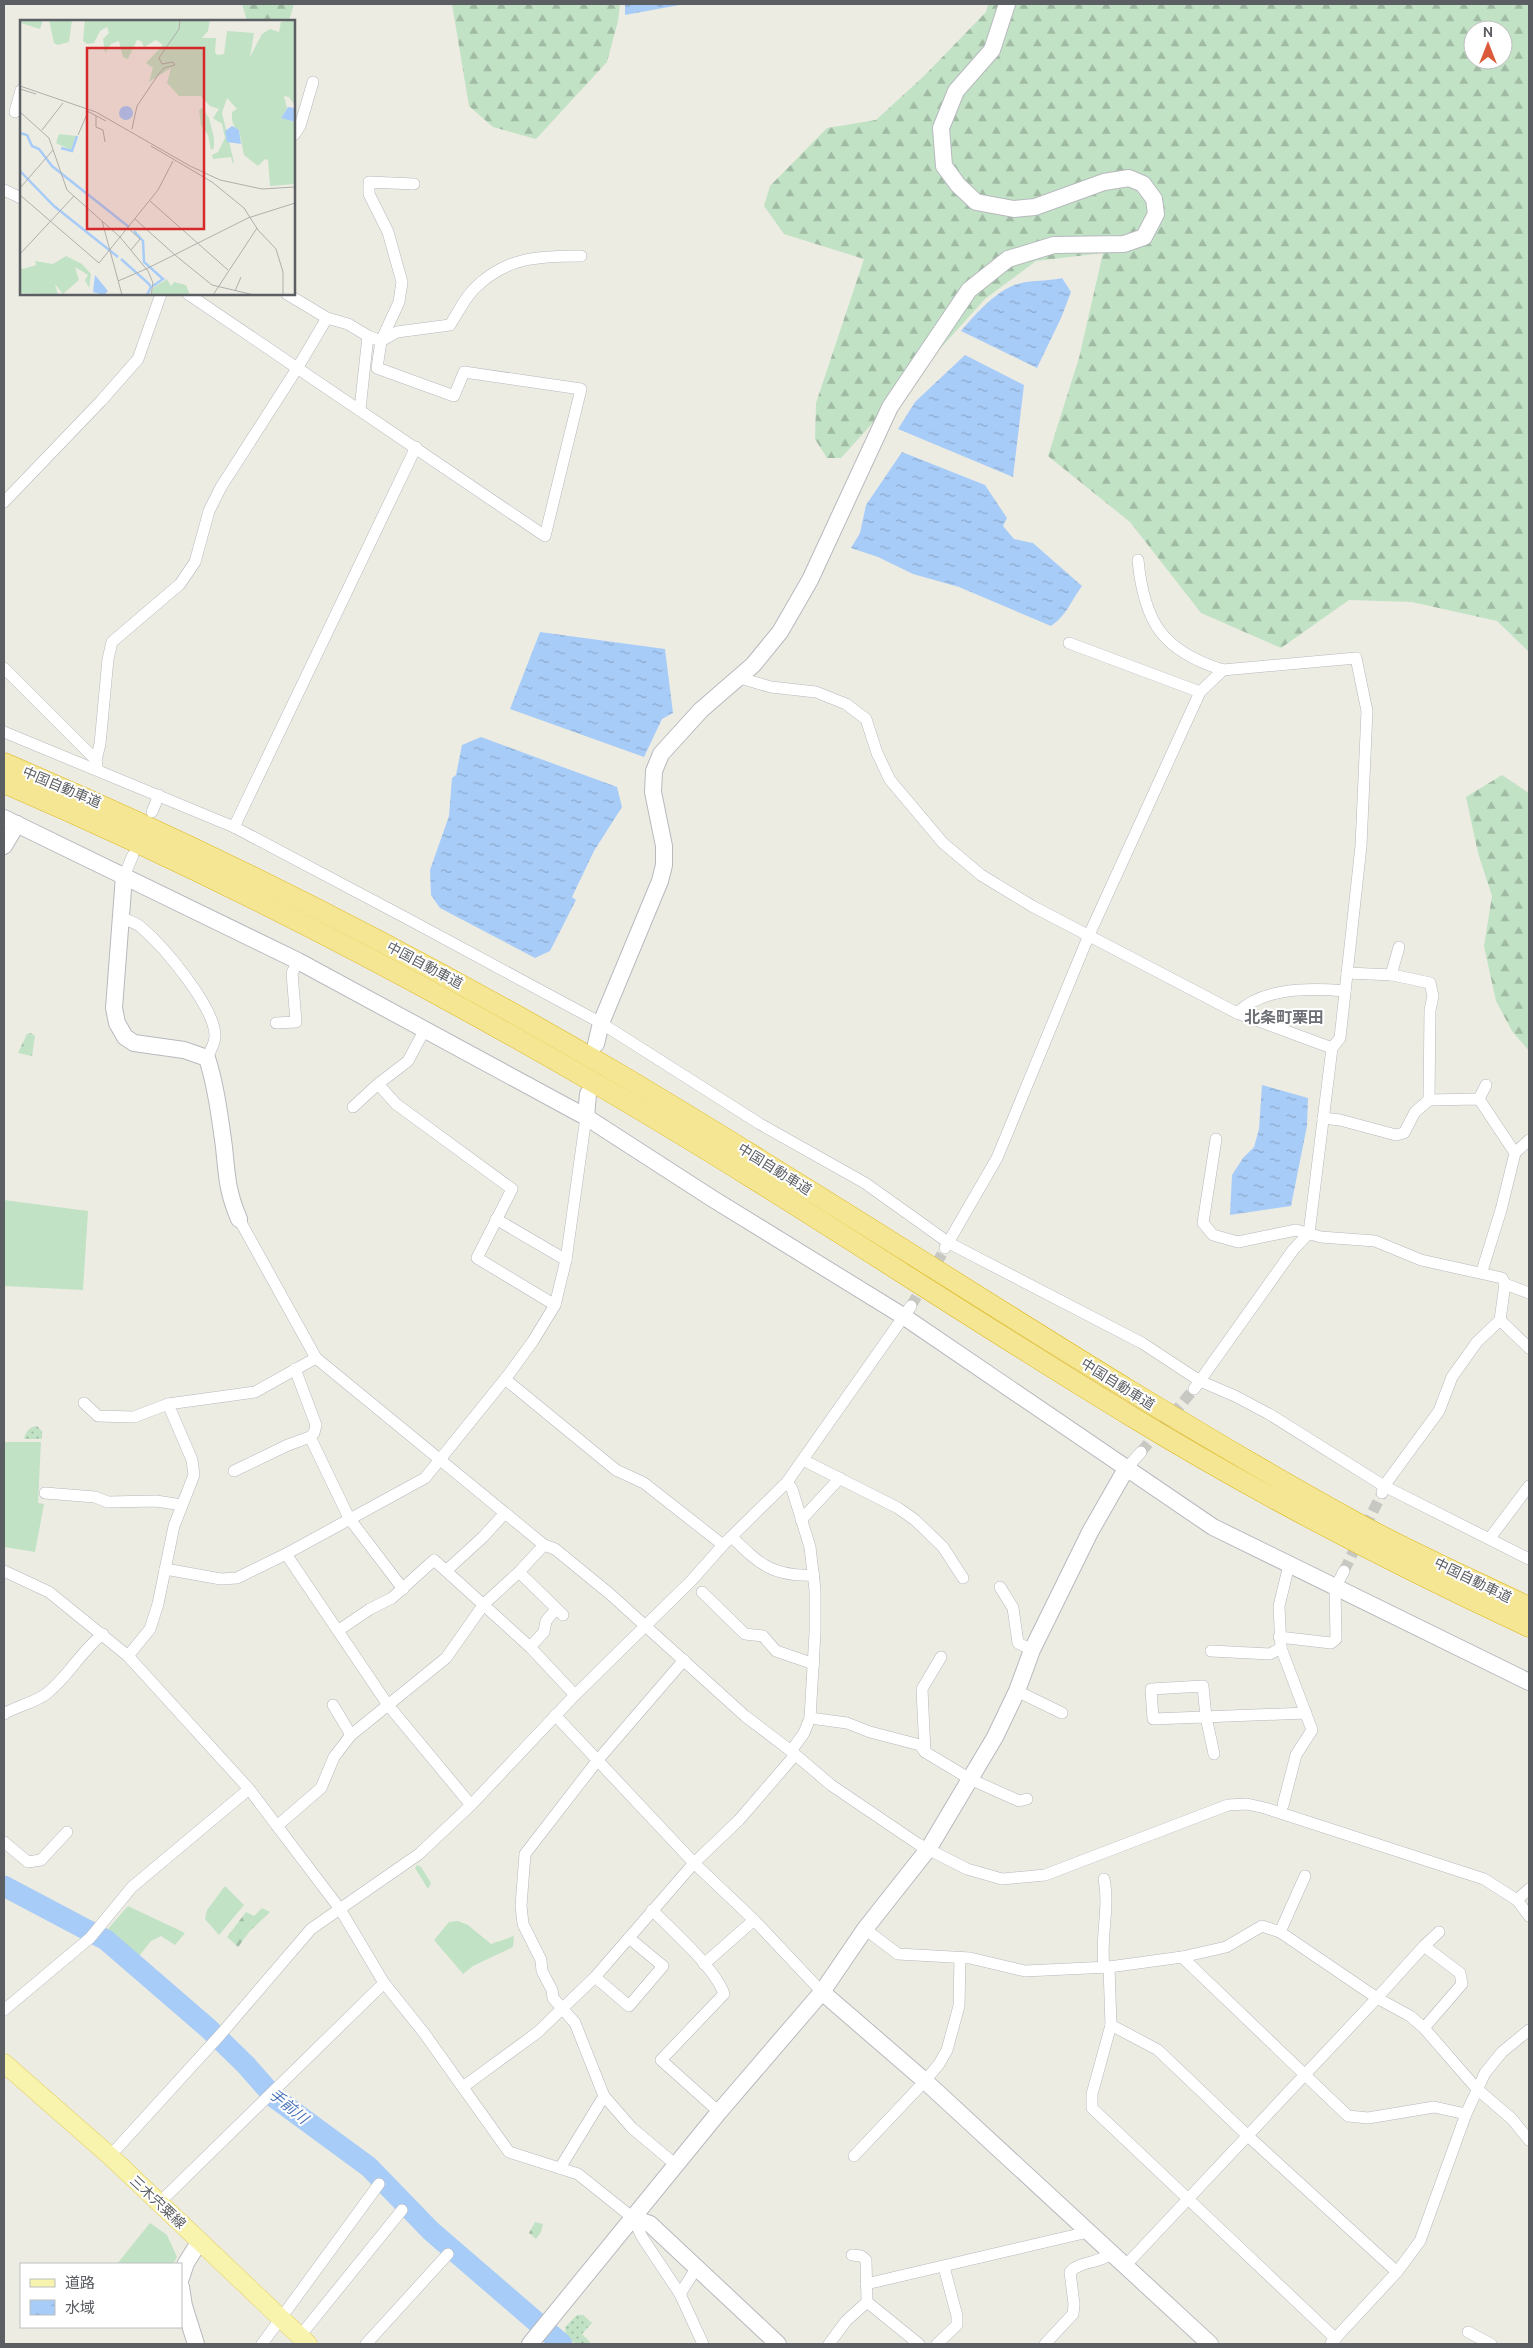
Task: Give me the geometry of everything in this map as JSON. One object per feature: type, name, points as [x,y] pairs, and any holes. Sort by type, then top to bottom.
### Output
[{"type":"highway","name":"中国自動車道","points":[[4,763],[49,792],[264,881],[435,970],[612,1071],[729,1141],[1156,1408],[1352,1520],[1529,1607]]},
{"type":"highway","name":"中国自動車道","points":[[4,783],[49,792]]},
{"type":"highway","name":"中国自動車道","points":[[82,806],[429,990],[623,1100],[1135,1419],[1216,1466],[1344,1537],[1529,1628]]},
{"type":"main road","name":"三木宍粟線","points":[[4,2063],[110,2156],[304,2340]]},
{"type":"street","points":[[596,1044],[601,1023],[660,881],[664,866],[664,846],[653,792],[654,771],[661,754],[701,710],[740,678],[780,632],[810,580],[890,407],[969,290],[1008,259],[1054,245],[1124,244],[1144,237],[1156,214],[1154,199],[1143,184],[1129,178],[1104,182],[1035,206],[1014,209],[976,202],[958,186],[944,166],[941,128],[956,91],[992,50],[1007,4]]},
{"type":"street","points":[[295,134],[300,126],[313,82]]},
{"type":"street","points":[[13,112],[20,93]]},
{"type":"street","points":[[190,295],[546,536],[580,389],[464,372],[454,396],[377,368],[381,341],[399,302],[402,282],[388,232],[369,194],[369,182],[414,184]]},
{"type":"street","points":[[4,190],[20,198]]},
{"type":"street","points":[[381,341],[397,332],[450,325],[473,290],[503,266],[541,256],[581,256]]},
{"type":"street","points":[[4,502],[101,401],[138,359],[161,295]]},
{"type":"street","points":[[289,295],[327,318],[348,324],[368,336],[381,341]]},
{"type":"street","points":[[97,765],[108,659],[112,642],[180,584],[195,562],[209,511],[221,486],[298,367],[327,318]]},
{"type":"street","points":[[360,409],[368,336]]},
{"type":"street","points":[[234,827],[416,447]]},
{"type":"street","points":[[1138,560],[1140,584],[1157,629],[1174,647],[1198,662],[1223,670],[1356,658],[1367,711],[1361,846],[1340,1038],[1332,1048],[1308,1233],[1293,1250],[1197,1385]]},
{"type":"street","points":[[1069,643],[1200,692]]},
{"type":"street","points":[[4,668],[97,765]]},
{"type":"street","points":[[947,1246],[997,1158],[1089,935],[1200,692],[1223,670]]},
{"type":"street","points":[[740,678],[771,687],[816,692],[846,704],[866,719],[877,753],[890,780],[943,843],[981,875],[1032,906],[1237,1013],[1332,1048]]},
{"type":"street","points":[[4,732],[97,765],[159,795],[234,827],[601,1023],[760,1124],[865,1183],[947,1246],[1142,1343],[1197,1385],[1235,1396],[1268,1414],[1383,1490],[1490,1538],[1529,1558]]},
{"type":"street","points":[[152,812],[159,795]]},
{"type":"street","points":[[4,846],[10,821],[298,960],[586,1117],[712,1199],[907,1311],[1126,1469],[1213,1527],[1529,1682]]},
{"type":"street","points":[[133,855],[124,876],[114,1008],[117,1023],[124,1037],[140,1044],[184,1050],[207,1058]]},
{"type":"street","points":[[121,917],[141,927],[186,977],[205,1006],[215,1035],[214,1044],[207,1058],[224,1147],[226,1178],[231,1201],[239,1219],[316,1358],[544,1545],[555,1549],[684,1660],[716,1692],[860,1806],[918,1844],[967,1869],[1002,1879],[1045,1875],[1228,1805],[1247,1804],[1265,1808],[1484,1879],[1517,1900],[1529,1916]]},
{"type":"street","points":[[1391,975],[1399,947]]},
{"type":"street","points":[[276,1023],[296,1022],[292,973],[298,960]]},
{"type":"street","points":[[1347,973],[1391,975],[1430,983],[1432,988],[1429,1100]]},
{"type":"street","points":[[1237,1013],[1247,1003],[1273,994],[1327,989],[1345,991]]},
{"type":"street","points":[[353,1107],[378,1084],[408,1061],[425,1029]]},
{"type":"street","points":[[378,1084],[396,1104],[512,1189],[476,1258],[555,1305]]},
{"type":"street","points":[[1479,1099],[1486,1085]]},
{"type":"street","points":[[165,1568],[222,1579],[237,1578],[286,1554],[425,1478],[533,1341],[555,1305],[566,1260],[588,1094]]},
{"type":"street","points":[[1323,1118],[1340,1120],[1396,1135],[1404,1133],[1415,1112],[1429,1100],[1479,1099]]},
{"type":"street","points":[[1479,1099],[1516,1153]]},
{"type":"street","points":[[1216,1139],[1203,1223],[1213,1235],[1238,1242],[1296,1230],[1321,1236],[1375,1241],[1421,1260],[1482,1272],[1502,1278],[1506,1284],[1529,1293]]},
{"type":"street","points":[[1482,1272],[1516,1153],[1527,1145],[1529,1140]]},
{"type":"street","points":[[496,1219],[566,1260]]},
{"type":"street","points":[[1383,1490],[1439,1411],[1452,1377],[1477,1342],[1500,1320],[1506,1284]]},
{"type":"street","points":[[110,2156],[217,2038],[311,1929],[419,1854],[471,1805],[575,1695],[787,1482],[907,1311]]},
{"type":"street","points":[[1500,1320],[1529,1348]]},
{"type":"street","points":[[84,1403],[98,1416],[134,1417],[168,1404],[255,1392],[316,1358]]},
{"type":"street","points":[[234,1471],[288,1445],[310,1437],[314,1433],[316,1425],[295,1369]]},
{"type":"street","points":[[504,1379],[616,1470],[644,1483],[763,1566],[784,1574],[814,1575]]},
{"type":"street","points":[[128,1656],[150,1629],[158,1604],[174,1526],[194,1475],[192,1460],[168,1404]]},
{"type":"street","points":[[310,1437],[349,1518],[403,1589]]},
{"type":"street","points":[[536,2342],[719,2112],[822,1992],[865,1929],[929,1848],[995,1737],[1017,1691],[1032,1650],[1090,1532],[1126,1469],[1141,1452]]},
{"type":"street","points":[[803,1460],[898,1508],[915,1520],[943,1547],[963,1578]]},
{"type":"street","points":[[801,1520],[840,1478]]},
{"type":"street","points":[[464,2088],[538,2032],[595,1976],[694,1863],[739,1820],[793,1753],[804,1733],[810,1718],[814,1664],[814,1575],[810,1547],[792,1489],[787,1482]]},
{"type":"street","points":[[1490,1538],[1529,1486]]},
{"type":"street","points":[[45,1493],[95,1497],[108,1502],[156,1501],[182,1504]]},
{"type":"street","points":[[447,1570],[483,1537],[505,1513]]},
{"type":"street","points":[[277,1826],[321,1788],[334,1757],[351,1735],[446,1658],[484,1604],[519,1572],[544,1545]]},
{"type":"street","points":[[286,1554],[388,1705],[471,1805]]},
{"type":"street","points":[[339,1630],[370,1609],[392,1598],[434,1560],[530,1647],[575,1695]]},
{"type":"street","points":[[1283,1805],[1296,1755],[1312,1730],[1280,1642],[1278,1606],[1289,1565]]},
{"type":"street","points":[[4,1571],[49,1592],[128,1656],[249,1789],[340,1908],[384,1983],[464,2088],[509,2152],[578,2174],[633,2218],[650,2224],[778,2344]]},
{"type":"street","points":[[1280,1642],[1331,1643],[1336,1639],[1335,1588],[1344,1571]]},
{"type":"street","points":[[519,1572],[560,1612],[546,1621],[544,1632],[530,1647]]},
{"type":"street","points":[[1000,1587],[1013,1608],[1018,1643],[1032,1650]]},
{"type":"street","points":[[702,1592],[745,1634],[763,1636],[776,1651],[814,1664]]},
{"type":"street","points":[[4,1714],[45,1695],[62,1679],[93,1642],[103,1634]]},
{"type":"street","points":[[1211,1651],[1270,1654],[1280,1642]]},
{"type":"street","points":[[925,1752],[922,1689],[941,1657]]},
{"type":"street","points":[[676,2165],[632,2128],[604,2096],[575,2023],[553,1998],[552,1990],[542,1971],[541,1960],[523,1924],[521,1906],[525,1854],[597,1761],[684,1660]]},
{"type":"street","points":[[1214,1754],[1206,1717],[1203,1686],[1152,1689],[1153,1719],[1206,1717],[1306,1712]]},
{"type":"street","points":[[1017,1691],[1062,1713]]},
{"type":"street","points":[[333,1704],[351,1735]]},
{"type":"street","points":[[555,1716],[694,1863],[754,1920],[822,1992],[925,2081],[1210,2344]]},
{"type":"street","points":[[810,1718],[847,1723],[870,1732],[920,1745],[925,1752],[970,1779],[1019,1801],[1027,1799]]},
{"type":"street","points":[[4,2010],[94,1934],[132,1887],[249,1789]]},
{"type":"street","points":[[4,1842],[28,1862],[41,1860],[67,1832]]},
{"type":"street","points":[[1280,1932],[1305,1876]]},
{"type":"street","points":[[1104,1879],[1107,1897],[1102,1951],[1107,1967],[1110,2025],[1092,2094],[1092,2108],[1333,2342],[1397,2272],[1420,2241],[1466,2114],[1485,2073],[1502,2052],[1529,2030]]},
{"type":"street","points":[[1517,1900],[1529,1889]]},
{"type":"street","points":[[652,1910],[704,1964],[721,1986],[724,1994],[661,2060],[719,2112]]},
{"type":"street","points":[[704,1964],[754,1920]]},
{"type":"street","points":[[865,1929],[898,1954],[960,1958],[1025,1971],[1107,1967],[1182,1958],[1226,1947],[1262,1926],[1280,1932],[1378,1998],[1410,2016],[1424,2028],[1477,2090],[1512,2118],[1529,2140]]},
{"type":"street","points":[[1126,2265],[1439,1932]]},
{"type":"street","points":[[595,1976],[629,2006],[663,1966],[628,1938]]},
{"type":"street","points":[[1424,1946],[1460,1973],[1462,1984],[1424,2028]]},
{"type":"street","points":[[854,2156],[925,2081],[939,2064],[947,2050],[959,2006],[960,1958]]},
{"type":"street","points":[[1182,1958],[1348,2116],[1368,2118],[1434,2107],[1466,2114]]},
{"type":"street","points":[[159,2203],[384,1983]]},
{"type":"street","points":[[1110,2025],[1158,2050],[1248,2136],[1397,2272]]},
{"type":"street","points":[[560,2168],[604,2096]]},
{"type":"street","points":[[262,2344],[279,2317],[379,2184]]},
{"type":"street","points":[[304,2340],[402,2210]]},
{"type":"street","points":[[633,2218],[642,2237],[680,2294],[703,2344]]},
{"type":"street","points":[[866,2284],[1088,2232]]},
{"type":"street","points":[[182,2275],[186,2263],[200,2241]]},
{"type":"street","points":[[1045,2344],[1072,2314],[1074,2304],[1070,2272],[1075,2266],[1106,2258],[1111,2253]]},
{"type":"street","points":[[366,2344],[448,2254]]},
{"type":"street","points":[[852,2254],[861,2256],[866,2260],[867,2302],[919,2344]]},
{"type":"street","points":[[680,2294],[697,2267]]},
{"type":"street","points":[[937,2344],[957,2325],[957,2316],[944,2267]]},
{"type":"street","points":[[182,2293],[196,2344]]},
{"type":"street","points":[[829,2344],[846,2321],[867,2302]]},
{"type":"street","points":[[1468,2332],[1490,2344]]},
{"type":"green space","points":[[242,4],[294,4],[289,20],[247,20]]},
{"type":"green space","points":[[452,4],[620,4],[618,21],[607,62],[536,139],[493,127],[469,106]]},
{"type":"green space","points":[[988,4],[1529,4],[1529,652],[1497,621],[1412,602],[1349,600],[1281,648],[1201,613],[1130,522],[1048,456],[1079,358],[1103,253],[1036,261],[985,299],[841,458],[827,458],[815,439],[816,403],[864,259],[784,234],[764,206],[770,186],[827,128],[876,120],[924,76],[986,12]]},
{"type":"green space","points":[[1502,775],[1529,793],[1529,1051],[1512,1031],[1496,1001],[1484,946],[1492,896],[1478,853],[1466,797]]},
{"type":"green space","points":[[31,1033],[35,1036],[32,1056],[18,1053],[27,1034]]},
{"type":"green space","points":[[4,1200],[88,1211],[83,1290],[4,1286]]},
{"type":"green space","points":[[37,1426],[42,1431],[42,1439],[24,1439],[28,1430]]},
{"type":"green space","points":[[4,1442],[41,1442],[38,1503],[44,1504],[35,1552],[4,1547]]},
{"type":"green space","points":[[417,1865],[421,1867],[431,1883],[428,1889],[415,1868]]},
{"type":"green space","points":[[225,1886],[244,1905],[219,1935],[205,1919],[207,1910]]},
{"type":"green space","points":[[128,1906],[185,1933],[175,1945],[161,1936],[151,1941],[139,1956],[107,1930]]},
{"type":"green space","points":[[262,1908],[270,1912],[250,1931],[238,1947],[227,1937],[246,1912],[254,1916]]},
{"type":"green space","points":[[458,1921],[468,1925],[491,1944],[514,1936],[513,1947],[473,1966],[463,1974],[434,1940],[449,1922]]},
{"type":"green space","points":[[535,2222],[543,2224],[541,2232],[536,2239],[529,2233]]},
{"type":"green space","points":[[150,2223],[167,2235],[177,2257],[174,2263],[118,2263]]},
{"type":"green space","points":[[577,2315],[583,2315],[592,2323],[582,2334],[592,2344],[576,2344],[566,2336],[565,2327]]},
{"type":"water","points":[[625,4],[685,4],[625,15]]},
{"type":"water","points":[[1062,278],[1071,292],[1037,368],[961,331],[998,294],[1016,284]]},
{"type":"water","points":[[965,355],[1024,385],[1013,477],[898,429],[915,402]]},
{"type":"water","points":[[902,452],[985,485],[1007,518],[1003,526],[1014,539],[1033,543],[1082,586],[1056,622],[1051,626],[959,587],[913,574],[878,557],[851,548],[860,533],[866,505]]},
{"type":"water","points":[[540,632],[665,649],[673,713],[662,719],[644,757],[510,709]]},
{"type":"water","points":[[481,737],[617,787],[622,807],[594,851],[572,897],[576,900],[550,951],[535,958],[440,908],[431,895],[430,870],[449,816],[452,778],[456,775],[462,745]]},
{"type":"water","points":[[1262,1085],[1308,1098],[1307,1126],[1291,1206],[1230,1215],[1232,1175],[1243,1158],[1254,1147],[1259,1129]]},
{"type":"waterway","name":"手前川","points":[[4,1886],[106,1940],[209,2029],[246,2065],[275,2098],[369,2167],[431,2231],[562,2344]]},
{"type":"tunnel","points":[[911,1306],[945,1249]]},
{"type":"tunnel","points":[[1141,1452],[1194,1389]]},
{"type":"tunnel","points":[[1344,1571],[1382,1493]]},
{"type":"district","name":"北条町栗田","points":[[1284,1017]]}]
